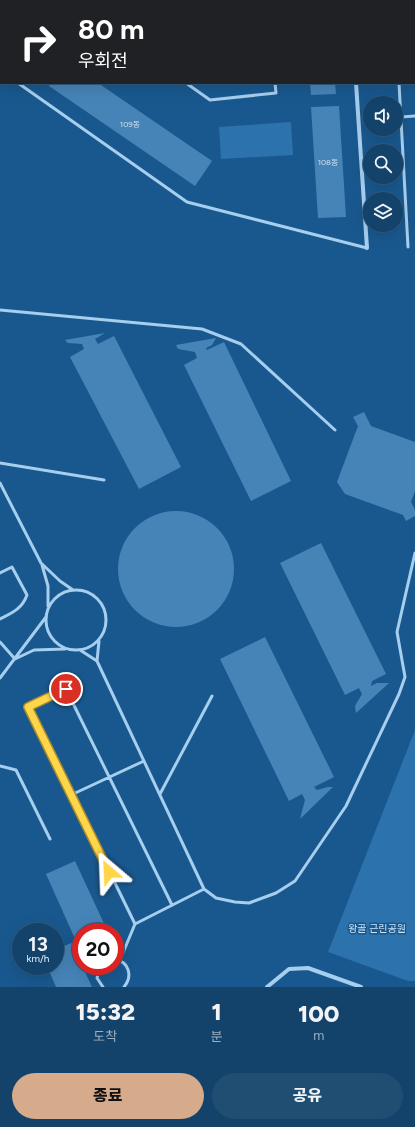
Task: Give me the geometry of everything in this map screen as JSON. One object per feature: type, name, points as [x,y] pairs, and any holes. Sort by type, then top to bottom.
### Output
[{"type":"street","points":[[356,84],[366,248]]},
{"type":"street","points":[[267,987],[289,970],[308,968],[361,987]]},
{"type":"lane","points":[[19,84],[187,202],[366,248]]},
{"type":"lane","points":[[187,84],[210,100],[276,93],[275,84]]},
{"type":"lane","points":[[399,84],[400,96]]},
{"type":"lane","points":[[403,117],[415,116]]},
{"type":"lane","points":[[402,136],[408,247]]},
{"type":"lane","points":[[0,310],[202,329],[241,344],[335,430]]},
{"type":"lane","points":[[0,463],[104,480]]},
{"type":"lane","points":[[0,483],[41,563],[50,597],[46,617],[46,623],[50,636],[55,642],[67,649]]},
{"type":"lane","points":[[99,641],[97,661],[204,889],[216,898],[249,903],[276,893],[294,881],[346,806],[399,694],[405,677],[397,632],[415,553]]},
{"type":"lane","points":[[41,563],[60,581],[73,590]]},
{"type":"lane","points":[[0,573],[12,567],[27,596],[24,604],[18,610],[0,619]]},
{"type":"lane","points":[[15,659],[34,650],[80,650],[94,645],[103,635],[107,621],[103,606],[94,595],[81,590],[66,591],[55,598],[48,610]]},
{"type":"lane","points":[[0,678],[46,617]]},
{"type":"lane","points":[[0,642],[15,659]]},
{"type":"lane","points":[[80,650],[97,661]]},
{"type":"lane","points":[[135,924],[28,707],[66,689],[172,905]]},
{"type":"lane","points":[[160,794],[212,696]]},
{"type":"lane","points":[[71,795],[144,761]]},
{"type":"lane","points":[[0,766],[16,770],[50,839]]},
{"type":"lane","points":[[124,950],[135,924],[204,889]]},
{"type":"lane","points":[[124,963],[129,973],[129,978],[124,987]]},
{"type":"lane","points":[[98,975],[98,978],[103,987]]},
{"type":"green space","points":[[291,122],[293,155],[221,159],[219,127]]},
{"type":"green space","name":"왕골 근린공원","points":[[415,730],[415,981],[408,981],[328,952]]},
{"type":"building","points":[[50,84],[99,84],[212,161],[195,186],[49,86]]},
{"type":"building","points":[[310,84],[335,84],[336,94],[311,95]]},
{"type":"building","points":[[339,106],[346,217],[318,218],[311,107]]},
{"type":"building","points":[[105,333],[95,339],[98,344],[114,336],[181,467],[139,489],[70,357],[84,349],[82,344],[68,343],[65,340]]},
{"type":"building","points":[[216,338],[212,345],[206,348],[207,350],[224,342],[291,481],[251,501],[184,365],[197,358],[195,352],[178,349],[176,345]]},
{"type":"building","points":[[364,412],[371,426],[415,442],[415,491],[411,502],[415,510],[415,516],[406,521],[403,515],[345,494],[337,482],[358,426],[353,417]]},
{"type":"building","points":[[176,511],[198,515],[217,528],[230,547],[234,569],[230,591],[217,610],[198,623],[176,627],[154,623],[135,610],[122,591],[118,569],[122,547],[135,528],[154,515]]},
{"type":"building","points":[[321,543],[386,674],[372,681],[371,686],[377,683],[389,683],[356,713],[355,706],[362,694],[359,688],[345,695],[280,563]]},
{"type":"building","points":[[265,637],[334,777],[314,787],[317,790],[333,787],[300,819],[305,800],[302,794],[289,801],[220,659]]},
{"type":"building","points":[[75,861],[104,923],[72,923],[72,932],[46,874]]},
{"type":"building","points":[[72,943],[72,975],[86,975],[92,987],[56,987],[51,975],[64,975],[64,946]]},
{"type":"route","points":[[66,689],[28,707],[109,872]]}]
